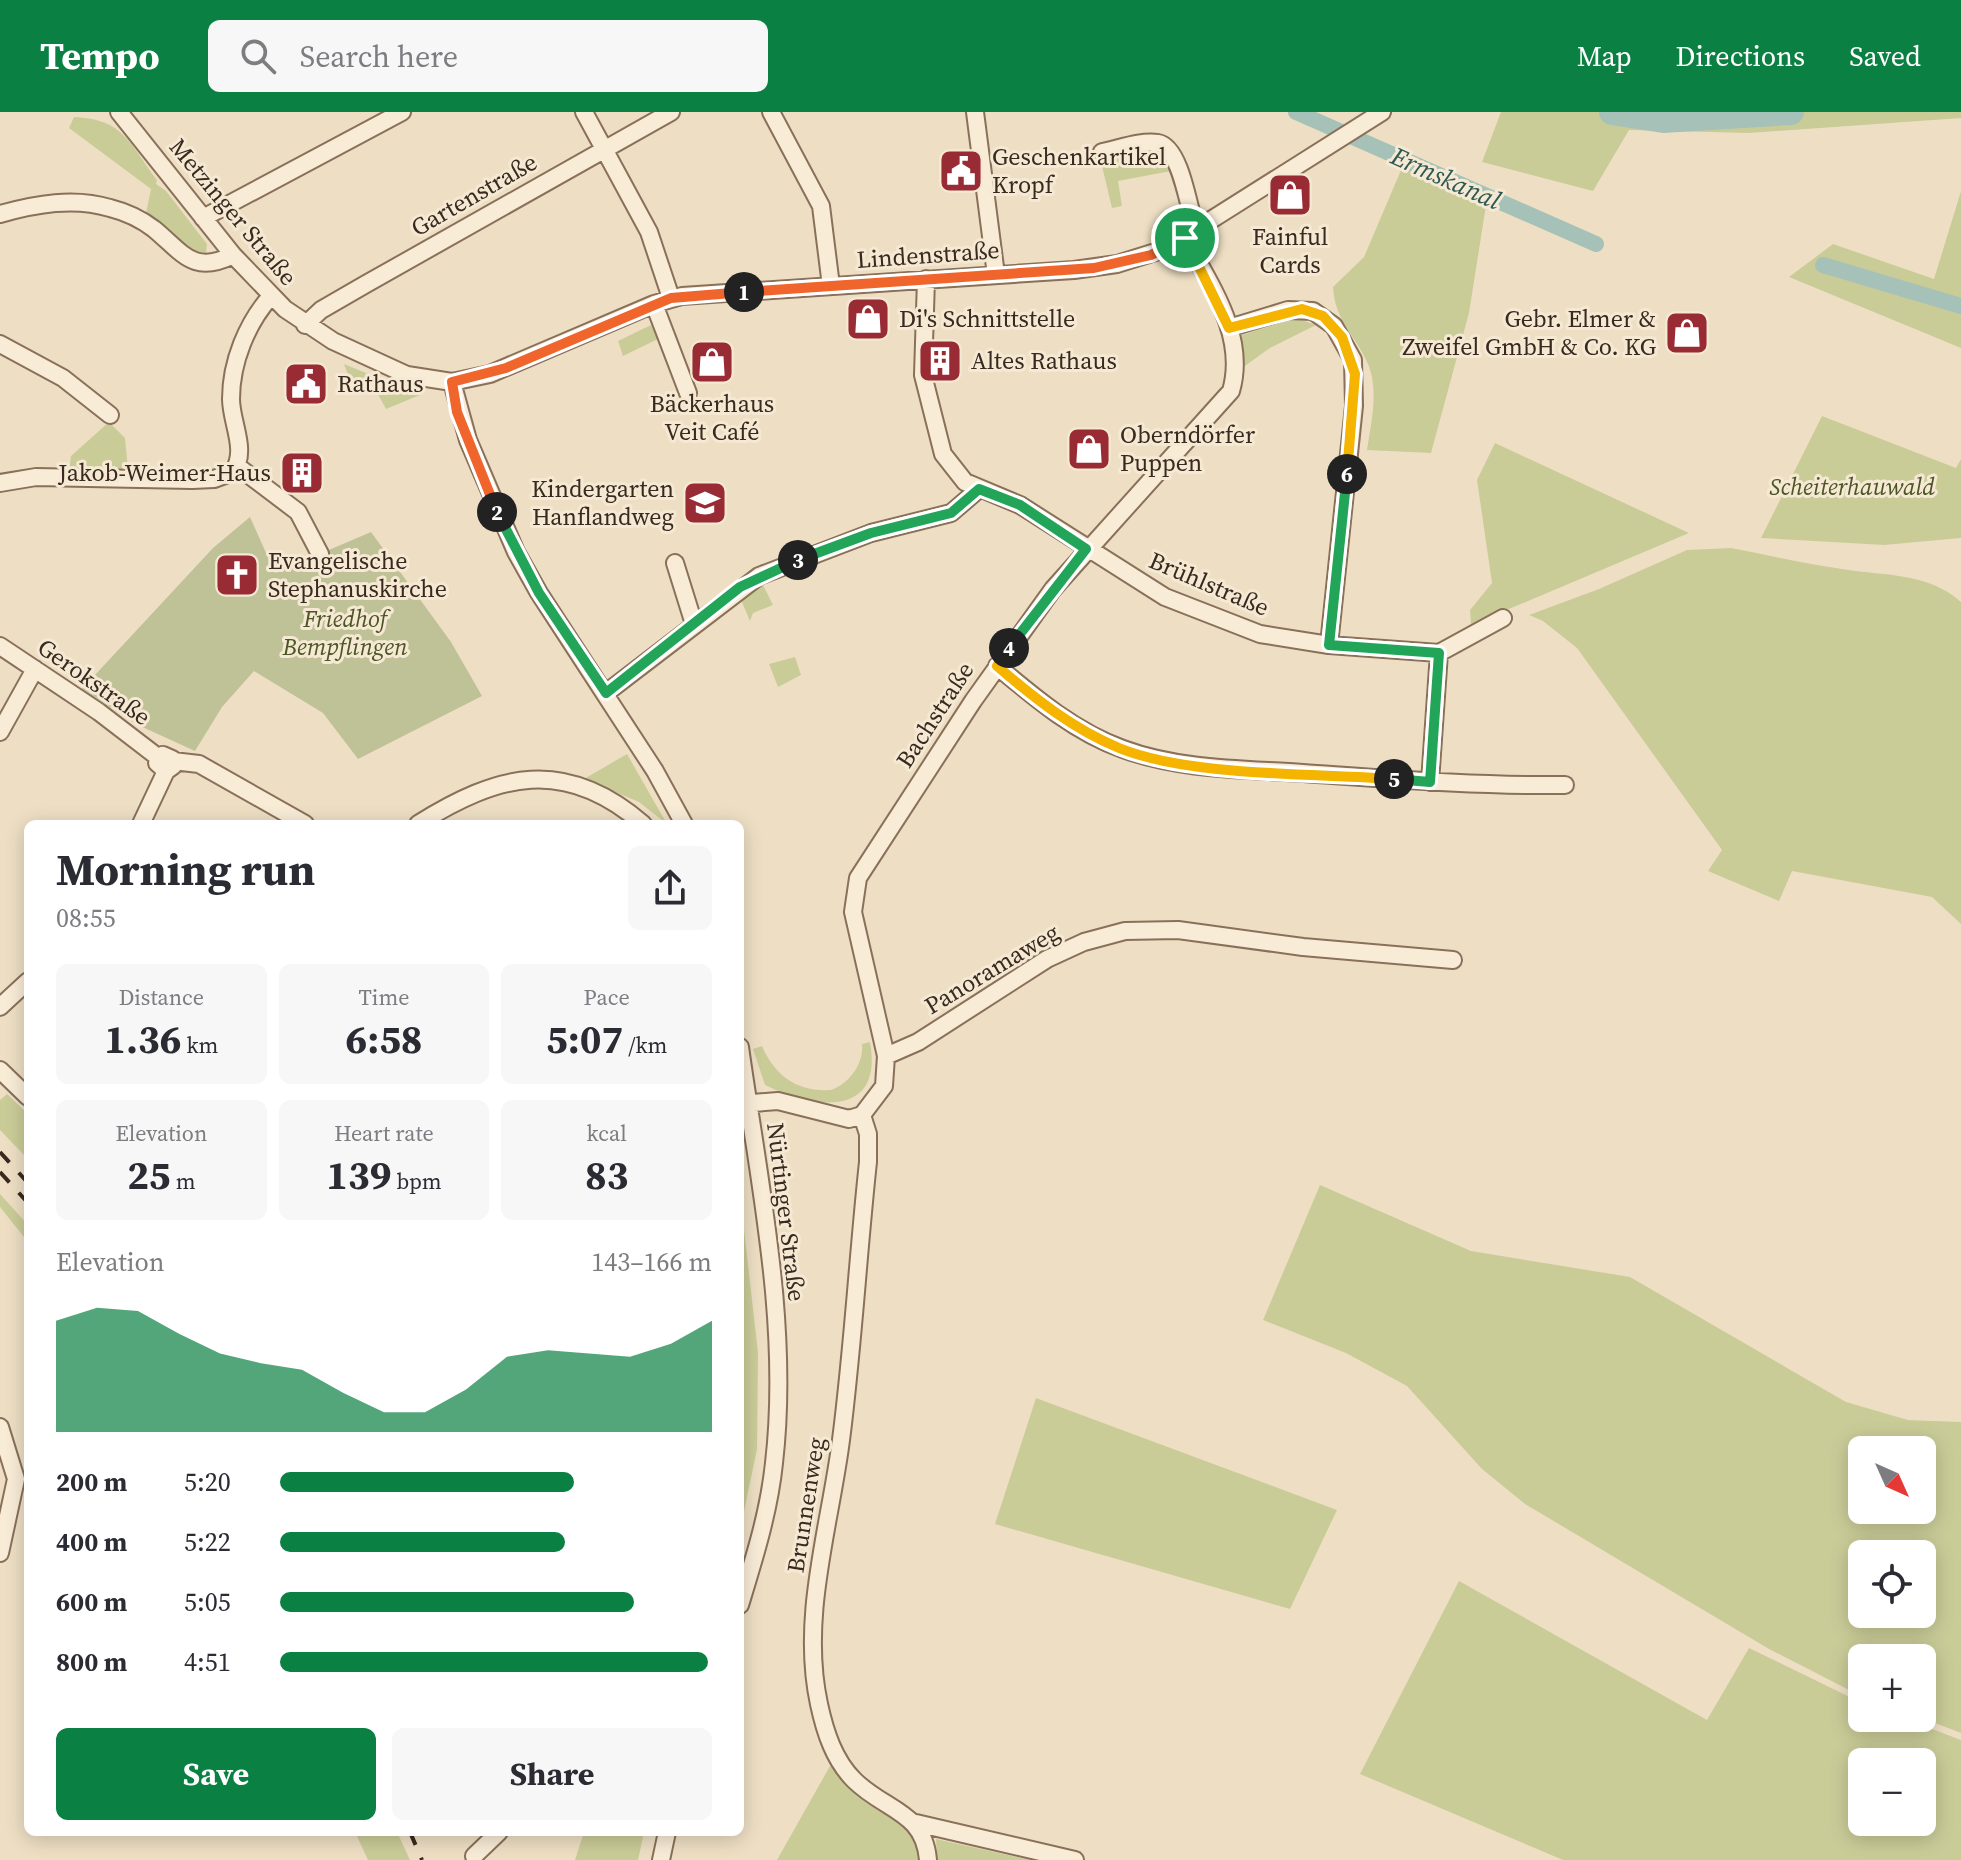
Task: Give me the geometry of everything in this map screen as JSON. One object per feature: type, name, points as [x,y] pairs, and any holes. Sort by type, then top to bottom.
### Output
[{"type":"street","name":"Metzinger Straße","points":[[119,112],[233,255],[271,296],[305,325],[388,368],[423,379],[452,382]]},
{"type":"street","points":[[203,218],[402,112]]},
{"type":"street","points":[[584,112],[649,232],[671,298]]},
{"type":"street","name":"Gartenstraße","points":[[305,325],[321,310],[671,112]]},
{"type":"street","points":[[771,112],[821,206],[826,223],[831,286]]},
{"type":"street","points":[[975,112],[996,275]]},
{"type":"street","name":"Lindenstraße","points":[[452,382],[498,371],[671,298],[996,275],[1117,264],[1151,255],[1190,235],[1382,112]]},
{"type":"street","name":"Bachstraße","points":[[886,1056],[855,926],[854,889],[871,854],[997,666],[1086,549],[1202,427],[1231,391],[1236,359],[1229,328],[1190,235],[1178,165],[1167,148],[1152,142],[1102,152]]},
{"type":"street","points":[[0,214],[56,203],[91,203],[144,222],[193,261],[210,264],[233,255]]},
{"type":"street","name":"Brühlstraße","points":[[926,279],[923,375],[948,464],[965,482],[1020,505],[1146,587],[1198,612],[1260,634],[1329,645],[1439,653]]},
{"type":"street","points":[[0,483],[35,477],[214,479],[233,472],[239,450],[231,400],[234,379],[247,330],[271,296]]},
{"type":"street","points":[[654,304],[688,393]]},
{"type":"street","points":[[1229,328],[1288,310],[1313,311],[1334,326],[1353,360],[1354,406],[1329,645]]},
{"type":"street","points":[[0,344],[63,378],[110,415]]},
{"type":"street","points":[[452,382],[457,412],[508,537],[543,601],[606,693],[682,820]]},
{"type":"street","points":[[237,466],[298,512],[320,554]]},
{"type":"street","points":[[606,693],[759,576],[871,533],[951,513],[979,489]]},
{"type":"street","points":[[675,563],[694,624]]},
{"type":"street","points":[[1430,782],[1439,653],[1503,618]]},
{"type":"street","name":"Gerokstraße","points":[[0,646],[99,712],[166,763],[199,764],[298,820]]},
{"type":"street","points":[[997,666],[1087,732],[1121,749],[1157,759],[1198,766],[1430,782],[1565,785],[1550,775]]},
{"type":"street","points":[[0,732],[35,669]]},
{"type":"street","points":[[143,820],[166,763]]},
{"type":"street","points":[[425,820],[480,789],[503,782],[532,779],[562,783],[592,793],[636,820]]},
{"type":"street","name":"Panoramaweg","points":[[886,1056],[918,1042],[1047,959],[1084,942],[1125,931],[1178,930],[1303,947],[1453,960]]},
{"type":"street","points":[[0,1007],[24,985]]},
{"type":"street","points":[[744,1103],[791,1103],[844,1118],[862,1115],[884,1086],[886,1056]]},
{"type":"street","points":[[0,1070],[24,1093]]},
{"type":"street","name":"Nürtinger Straße","points":[[744,1103],[773,1284],[778,1385],[771,1484],[744,1589]]},
{"type":"street","name":"Brunnenweg","points":[[862,1115],[868,1134],[868,1162],[843,1426],[814,1605],[814,1664],[825,1729],[842,1766],[872,1796],[916,1823],[1075,1860]]},
{"type":"street","points":[[0,1427],[16,1479],[0,1553]]},
{"type":"street","points":[[916,1823],[926,1838],[928,1860]]},
{"type":"street","points":[[474,1856],[495,1836]]},
{"type":"street","points":[[661,1860],[666,1836]]},
{"type":"green space","points":[[1501,112],[1961,112],[1961,118],[1749,133],[1629,130],[1593,191],[1482,162]]},
{"type":"green space","points":[[74,117],[104,122],[124,135],[157,180],[156,184],[166,191],[207,244],[206,253],[196,255],[146,213],[151,189],[69,128]]},
{"type":"green space","points":[[1138,150],[1144,153],[1140,163],[1155,169],[1160,159],[1169,163],[1171,171],[1118,181],[1122,206],[1112,208],[1100,158]]},
{"type":"green space","points":[[1404,163],[1487,199],[1469,313],[1431,453],[1367,450],[1373,407],[1371,374],[1337,310],[1333,287],[1364,257]]},
{"type":"green space","points":[[1961,191],[1961,348],[1789,277],[1833,244],[1934,279]]},
{"type":"green space","points":[[1296,318],[1316,325],[1270,348],[1242,368],[1242,335]]},
{"type":"green space","points":[[651,325],[660,338],[623,356],[618,341]]},
{"type":"green space","points":[[344,364],[420,395],[386,409],[375,389],[350,380]]},
{"type":"green space","name":"Scheiterhauwald","points":[[1822,416],[1956,468],[1961,459],[1961,538],[1884,545],[1761,538]]},
{"type":"green space","points":[[109,422],[125,438],[128,469],[152,469],[153,475],[69,473],[71,456]]},
{"type":"green space","points":[[1495,443],[1689,533],[1471,625],[1470,610],[1492,583],[1477,480]]},
{"type":"green space","name":"Friedhof Bempflingen","points":[[250,517],[275,573],[371,532],[451,642],[482,696],[358,759],[323,713],[254,671],[222,707],[195,751],[138,725],[82,689],[213,548]]},
{"type":"green space","points":[[1731,548],[1814,565],[1920,580],[1948,592],[1961,602],[1961,924],[1932,897],[1792,871],[1779,901],[1708,871],[1722,850],[1577,648],[1543,621],[1529,615],[1599,589],[1687,550]]},
{"type":"green space","points":[[762,583],[773,605],[753,613],[750,621],[739,595]]},
{"type":"green space","points":[[795,657],[801,675],[778,687],[769,664]]},
{"type":"green space","points":[[627,754],[665,820],[639,802],[584,779]]},
{"type":"green space","points":[[870,1042],[871,1067],[866,1085],[856,1096],[841,1101],[804,1099],[765,1085],[753,1049],[762,1046],[773,1066],[798,1085],[831,1090],[844,1083],[854,1072],[861,1059],[862,1044]]},
{"type":"green space","points":[[7,1094],[24,1110],[24,1155],[0,1130],[0,1100]]},
{"type":"green space","points":[[1320,1185],[1471,1251],[1630,1277],[1846,1402],[1908,1420],[1961,1422],[1961,1733],[1936,1723],[1936,1644],[1848,1644],[1848,1689],[1769,1649],[1525,1504],[1482,1469],[1407,1386],[1346,1353],[1263,1320]]},
{"type":"green space","points":[[0,1194],[24,1221],[24,1237],[0,1207]]},
{"type":"green space","points":[[744,1229],[758,1353],[757,1449],[744,1512]]},
{"type":"green space","points":[[1036,1398],[1337,1510],[1290,1609],[995,1524]]},
{"type":"green space","points":[[1459,1581],[1707,1720],[1749,1648],[1848,1696],[1848,1732],[1936,1731],[1961,1740],[1961,1860],[1563,1860],[1360,1774]]},
{"type":"green space","points":[[830,1766],[877,1810],[911,1829],[924,1860],[777,1860]]},
{"type":"green space","points":[[357,1836],[399,1836],[410,1860],[368,1860]]},
{"type":"green space","points":[[583,1836],[643,1836],[638,1860],[575,1860]]},
{"type":"green space","points":[[936,1839],[1031,1860],[937,1860]]},
{"type":"waterway","name":"Ermskanal","points":[[1296,112],[1596,244]]},
{"type":"waterway","points":[[1612,112],[1663,120],[1791,112]]},
{"type":"waterway","name":"Ermskanal","points":[[1823,265],[1961,306]]},
{"type":"railway","points":[[0,1152],[24,1179]]},
{"type":"railway","points":[[0,1172],[24,1199]]},
{"type":"railway","points":[[412,1836],[422,1860]]},
{"type":"place","name":"Geschenkartikel Kropf","points":[[961,171]]},
{"type":"place","name":"Fainful Cards","points":[[1290,195]]},
{"type":"place","name":"Di's Schnittstelle","points":[[868,319]]},
{"type":"place","name":"Gebr. Elmer & Zweifel GmbH & Co. KG","points":[[1687,333]]},
{"type":"place","name":"Altes Rathaus","points":[[940,361]]},
{"type":"place","name":"Bäckerhaus Veit Café","points":[[712,362]]},
{"type":"place","name":"Rathaus","points":[[306,384]]},
{"type":"place","name":"Oberndörfer Puppen","points":[[1089,449]]},
{"type":"place","name":"Jakob-Weimer-Haus","points":[[302,473]]},
{"type":"place","name":"Kindergarten Hanflandweg","points":[[705,503]]},
{"type":"place","name":"Evangelische Stephanuskirche","points":[[237,575]]},
{"type":"route","points":[[1185,238],[1229,328],[1288,310],[1313,311],[1334,326],[1349,350],[1355,374],[1354,406],[1329,645],[1439,653],[1430,782],[1176,763],[1121,749],[1071,723],[997,666],[1086,549],[1020,505],[979,489],[951,513],[871,533],[759,576],[732,593],[606,693],[548,608],[516,552],[496,511],[457,412],[452,382],[506,368],[671,298],[1094,268],[1151,255],[1185,238]]}]
